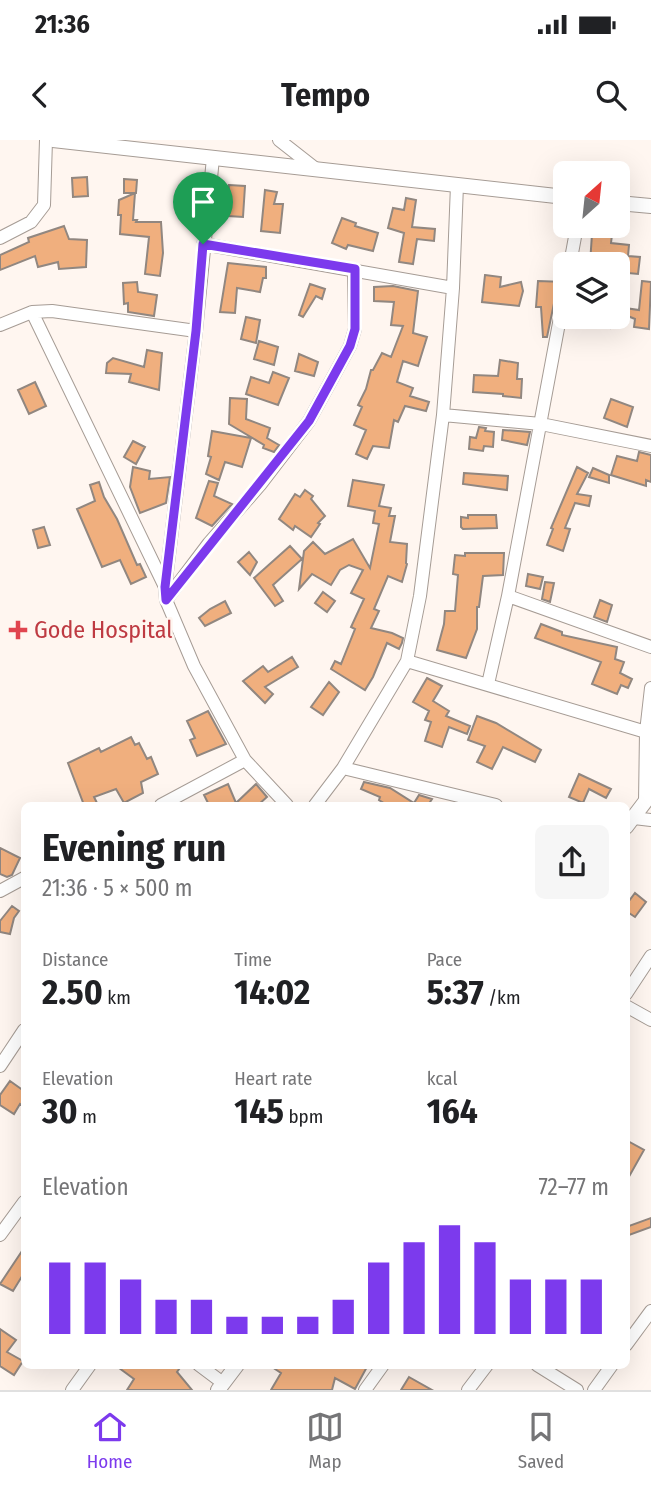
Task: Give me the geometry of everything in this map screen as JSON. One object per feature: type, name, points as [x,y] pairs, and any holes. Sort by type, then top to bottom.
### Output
[{"type":"street","points":[[0,238],[31,222],[44,205],[46,140]]},
{"type":"street","points":[[53,140],[553,196]]},
{"type":"street","points":[[279,140],[316,169]]},
{"type":"street","points":[[166,594],[213,158]]},
{"type":"street","points":[[317,802],[343,768],[407,661],[420,596],[443,415],[453,289],[457,185]]},
{"type":"street","points":[[630,203],[651,206]]},
{"type":"street","points":[[203,244],[355,269],[453,289]]},
{"type":"street","points":[[166,594],[309,421],[350,346],[355,329],[355,269]]},
{"type":"street","points":[[0,325],[32,312],[52,311],[196,331]]},
{"type":"street","points":[[32,312],[166,594],[194,666],[245,760],[284,802]]},
{"type":"street","points":[[488,684],[508,596],[558,329]]},
{"type":"street","points":[[443,415],[541,424],[651,446]]},
{"type":"street","points":[[508,596],[651,646]]},
{"type":"street","points":[[407,661],[646,732]]},
{"type":"street","points":[[630,823],[648,798],[646,732],[651,688]]},
{"type":"street","points":[[167,802],[245,760]]},
{"type":"street","points":[[343,768],[484,802]]},
{"type":"street","points":[[433,802],[436,790]]},
{"type":"street","points":[[630,823],[651,820]]},
{"type":"street","points":[[0,891],[21,880]]},
{"type":"street","points":[[630,988],[651,956]]},
{"type":"street","points":[[630,1008],[651,1020]]},
{"type":"street","points":[[0,1066],[21,1034]]},
{"type":"street","points":[[0,1235],[21,1206]]},
{"type":"street","points":[[630,1340],[651,1311]]},
{"type":"street","points":[[72,1390],[87,1369]]},
{"type":"street","points":[[204,1369],[221,1387],[234,1369]]},
{"type":"street","points":[[365,1390],[380,1369]]},
{"type":"street","points":[[468,1390],[484,1369]]},
{"type":"street","points":[[543,1369],[577,1390]]},
{"type":"street","points":[[594,1390],[609,1369]]},
{"type":"building","points":[[87,177],[88,196],[73,197],[72,178]]},
{"type":"building","points":[[124,179],[137,180],[136,193],[124,193]]},
{"type":"building","points":[[229,185],[245,186],[243,217],[228,216]]},
{"type":"building","points":[[265,190],[277,192],[274,204],[283,204],[280,233],[261,231]]},
{"type":"building","points":[[135,193],[133,220],[161,222],[163,253],[160,276],[145,274],[149,237],[120,234],[119,200]]},
{"type":"building","points":[[406,198],[416,200],[412,227],[435,229],[434,241],[417,239],[413,264],[399,262],[404,233],[388,228],[393,208],[404,210]]},
{"type":"building","points":[[342,218],[356,223],[355,226],[378,233],[373,251],[348,245],[346,249],[332,243]]},
{"type":"building","points":[[64,226],[69,239],[87,240],[86,267],[59,269],[58,262],[38,267],[35,256],[0,270],[0,255],[29,242],[28,238]]},
{"type":"building","points":[[592,238],[612,238],[611,243],[629,245],[628,252],[591,252]]},
{"type":"building","points":[[630,256],[640,257],[638,274],[630,273]]},
{"type":"building","points":[[228,263],[266,267],[266,278],[263,278],[260,292],[237,288],[235,313],[220,312]]},
{"type":"building","points":[[485,275],[501,277],[500,287],[521,282],[523,291],[519,306],[482,302]]},
{"type":"building","points":[[538,281],[553,282],[553,308],[547,337],[543,337],[541,307],[536,307]]},
{"type":"building","points":[[642,281],[651,282],[649,329],[634,327],[635,319],[630,317],[630,309],[639,310]]},
{"type":"building","points":[[137,282],[138,292],[157,295],[154,316],[128,312],[128,303],[124,304],[123,283]]},
{"type":"building","points":[[310,284],[325,289],[322,299],[316,296],[303,317],[299,315]]},
{"type":"building","points":[[393,286],[418,291],[413,333],[427,337],[418,366],[403,361],[397,382],[413,388],[410,396],[429,402],[426,411],[405,406],[398,422],[394,420],[389,448],[373,446],[367,459],[356,454],[366,430],[354,425],[362,407],[358,405],[371,370],[382,353],[391,357],[403,326],[391,325],[394,302],[374,301],[374,287]]},
{"type":"building","points":[[246,317],[260,320],[256,343],[241,339]]},
{"type":"building","points":[[259,341],[278,347],[274,365],[254,359]]},
{"type":"building","points":[[147,350],[162,353],[159,390],[129,382],[131,374],[106,373],[107,363],[113,358],[144,367]]},
{"type":"building","points":[[299,354],[318,362],[314,376],[295,371]]},
{"type":"building","points":[[500,360],[518,363],[517,379],[522,379],[521,398],[473,392],[474,375],[498,376]]},
{"type":"building","points":[[273,372],[289,378],[278,405],[246,394],[251,377],[269,383]]},
{"type":"building","points":[[35,382],[46,406],[29,414],[18,390]]},
{"type":"building","points":[[230,398],[247,399],[246,419],[270,428],[267,438],[279,445],[274,452],[263,448],[264,445],[229,424]]},
{"type":"building","points":[[611,399],[633,407],[627,427],[604,418]]},
{"type":"building","points":[[479,427],[494,432],[493,447],[484,446],[483,451],[469,449],[470,437],[476,438]]},
{"type":"building","points":[[503,430],[530,432],[527,445],[502,440]]},
{"type":"building","points":[[212,431],[251,438],[242,467],[225,462],[219,480],[206,474],[211,457],[208,456]]},
{"type":"building","points":[[133,441],[145,447],[136,464],[124,457]]},
{"type":"building","points":[[639,452],[651,455],[651,482],[646,480],[646,486],[611,475],[617,456],[637,461]]},
{"type":"building","points":[[133,467],[150,471],[149,479],[170,477],[166,503],[140,513],[130,487]]},
{"type":"building","points":[[577,467],[588,473],[577,494],[591,496],[589,506],[575,503],[565,528],[570,529],[563,551],[547,545],[553,529],[551,528]]},
{"type":"building","points":[[593,468],[609,475],[609,483],[589,477]]},
{"type":"building","points":[[464,473],[508,476],[507,490],[463,484]]},
{"type":"building","points":[[353,480],[384,485],[379,506],[391,508],[389,516],[395,516],[390,542],[407,544],[407,564],[402,582],[388,576],[374,609],[379,611],[371,628],[403,638],[402,643],[399,649],[387,643],[365,690],[331,669],[335,661],[341,664],[355,629],[351,627],[364,599],[351,593],[363,570],[349,565],[340,570],[331,585],[312,574],[299,589],[304,551],[313,542],[325,554],[353,539],[370,568],[379,524],[373,523],[375,511],[348,506]]},
{"type":"building","points":[[209,481],[218,483],[214,496],[232,504],[212,526],[196,518]]},
{"type":"building","points":[[99,482],[137,565],[140,564],[146,577],[131,584],[120,560],[102,567],[77,509],[95,501],[90,485]]},
{"type":"building","points":[[305,490],[313,496],[311,499],[325,516],[311,537],[295,526],[293,530],[279,519],[295,494],[300,497]]},
{"type":"building","points":[[468,515],[496,515],[497,528],[463,529],[461,517],[468,518]]},
{"type":"building","points":[[44,527],[50,545],[38,548],[33,530]]},
{"type":"building","points":[[290,546],[302,559],[273,585],[283,601],[275,606],[254,578]]},
{"type":"building","points":[[249,552],[257,562],[250,575],[238,562]]},
{"type":"building","points":[[465,553],[504,553],[503,575],[483,576],[477,607],[477,629],[466,658],[437,650],[445,611],[455,611],[458,575],[453,574],[455,555],[465,556]]},
{"type":"building","points":[[528,574],[543,577],[540,589],[526,586]]},
{"type":"building","points":[[545,582],[554,583],[550,602],[542,599]]},
{"type":"building","points":[[323,592],[335,601],[327,612],[315,603]]},
{"type":"building","points":[[600,600],[612,605],[607,622],[594,617]]},
{"type":"building","points":[[225,601],[231,613],[205,626],[199,618]]},
{"type":"building","points":[[541,624],[562,632],[562,635],[617,647],[615,659],[624,662],[620,673],[632,679],[628,688],[621,685],[617,694],[592,684],[601,662],[535,638]]},
{"type":"building","points":[[292,657],[298,667],[265,687],[273,694],[265,703],[243,681],[263,666],[268,672]]},
{"type":"building","points":[[427,678],[442,686],[433,701],[449,711],[446,716],[470,726],[467,734],[449,727],[442,747],[425,741],[431,722],[425,720],[429,711],[413,702]]},
{"type":"building","points":[[329,682],[339,692],[323,715],[311,707]]},
{"type":"building","points":[[208,711],[226,744],[197,756],[190,740],[195,738],[187,721]]},
{"type":"building","points":[[477,716],[496,723],[541,750],[535,762],[503,747],[492,769],[477,762],[485,746],[468,740]]},
{"type":"building","points":[[131,737],[135,745],[139,743],[147,759],[151,757],[158,774],[141,782],[143,793],[126,802],[116,789],[94,797],[96,802],[83,802],[68,763],[99,748],[101,752]]},
{"type":"building","points":[[579,774],[611,789],[606,798],[589,789],[583,802],[569,797]]},
{"type":"building","points":[[364,782],[390,788],[412,802],[382,802],[379,800],[380,797],[361,789]]},
{"type":"building","points":[[228,784],[236,802],[208,802],[204,795]]},
{"type":"building","points":[[256,784],[267,797],[261,802],[237,802]]},
{"type":"building","points":[[419,795],[432,799],[430,802],[415,802]]},
{"type":"building","points":[[0,848],[20,858],[12,875],[7,877],[0,874]]},
{"type":"building","points":[[635,893],[646,902],[635,917],[630,914],[630,900]]},
{"type":"building","points":[[12,906],[19,911],[14,918],[10,934],[0,932],[0,921]]},
{"type":"building","points":[[10,1081],[21,1089],[21,1105],[14,1114],[0,1105],[0,1095]]},
{"type":"building","points":[[630,1142],[644,1150],[630,1175]]},
{"type":"building","points":[[651,1218],[651,1227],[630,1235],[630,1226]]},
{"type":"building","points":[[21,1252],[21,1278],[13,1291],[0,1284]]},
{"type":"building","points":[[0,1329],[16,1340],[7,1352],[21,1360],[21,1364],[14,1375],[0,1366]]},
{"type":"building","points":[[120,1369],[179,1369],[177,1372],[192,1390],[127,1390],[134,1379]]},
{"type":"building","points":[[275,1369],[366,1369],[355,1389],[335,1378],[332,1390],[271,1390],[281,1373]]},
{"type":"building","points":[[409,1377],[432,1390],[401,1390]]},
{"type":"place","name":"Gode Hospital","points":[[18,630]]},
{"type":"route","points":[[203,244],[355,269],[355,329],[350,346],[309,421],[166,600],[165,587],[196,331],[203,244]]}]
